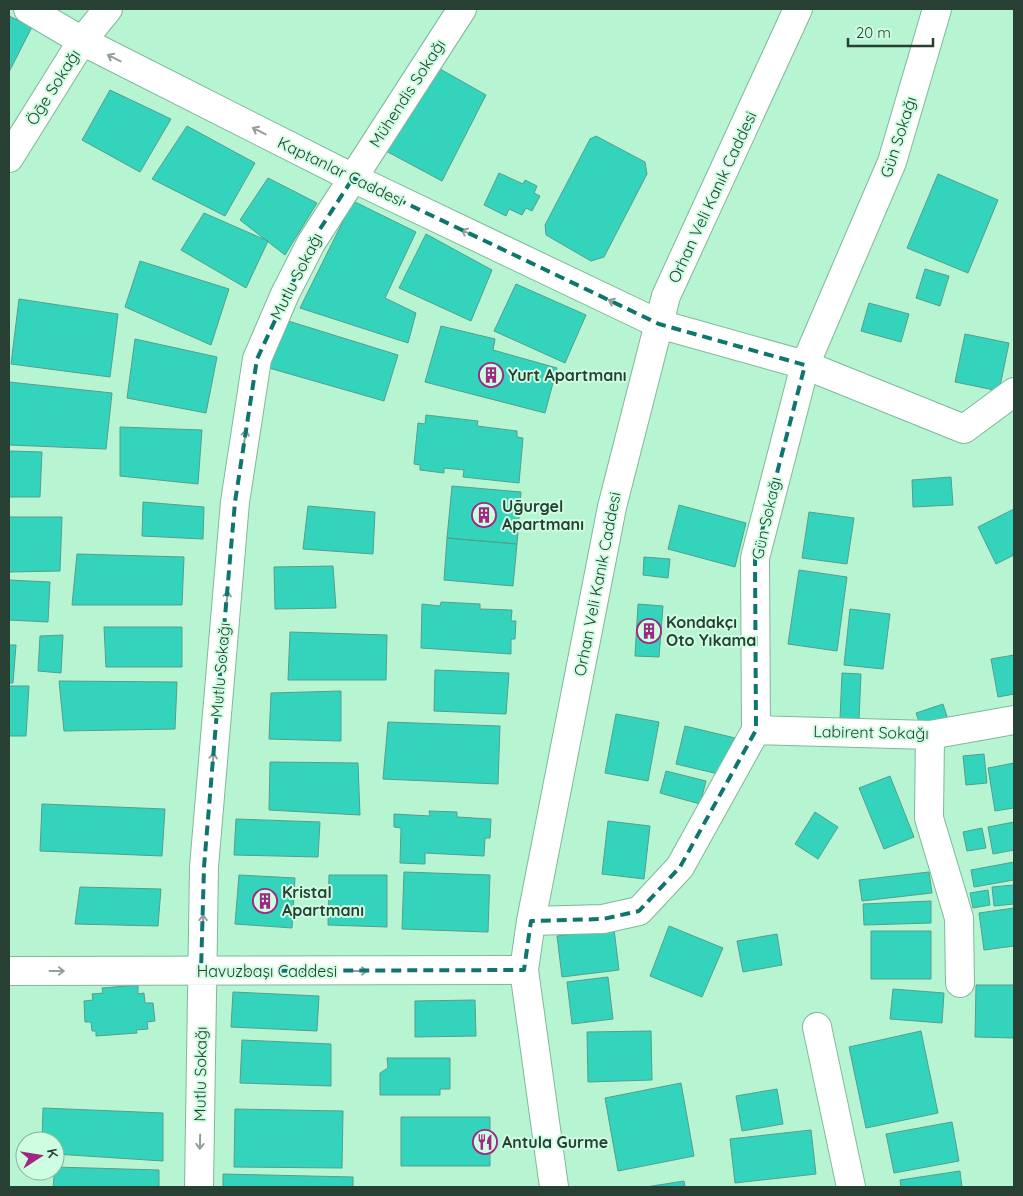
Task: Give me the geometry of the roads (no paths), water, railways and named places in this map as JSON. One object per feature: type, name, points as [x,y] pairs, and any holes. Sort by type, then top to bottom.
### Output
[{"type":"street","name":"Kaptanlar Caddesi","points":[[28,9],[82,41],[352,178],[659,324],[806,365],[964,429],[1014,392]]},
{"type":"street","name":"Öḡe Sokağı","points":[[9,158],[82,41],[108,9]]},
{"type":"street","name":"Mühendis Sokağı","points":[[352,178],[462,9]]},
{"type":"street","name":"Orhan Veli Kanık Caddesi","points":[[554,1187],[524,970],[531,921],[612,507],[666,296],[798,9]]},
{"type":"street","name":"Gün Sokağı","points":[[531,921],[603,919],[639,910],[680,867],[756,730],[755,558],[806,365],[892,162],[937,9]]},
{"type":"street","name":"Mutlu Sokağı","points":[[200,1187],[201,971],[204,867],[235,502],[257,359],[284,294],[311,243],[352,178]]},
{"type":"street","name":"Labirent Sokağı","points":[[756,730],[930,735],[1014,720]]},
{"type":"street","points":[[930,735],[929,818],[959,918],[960,983]]},
{"type":"street","name":"Havuzbaşı Caddesi","points":[[9,971],[524,970]]},
{"type":"street","points":[[817,1027],[851,1187]]},
{"type":"place","name":"Yurt Apartmanı","points":[[491,375]]},
{"type":"place","name":"Uḡurgel Apartmanı","points":[[484,515]]},
{"type":"place","name":"Kondakçı Oto Yıkama","points":[[649,631]]},
{"type":"place","name":"Kristal Apartmanı","points":[[265,901]]},
{"type":"place","name":"Antula Gurme","points":[[485,1142]]}]
